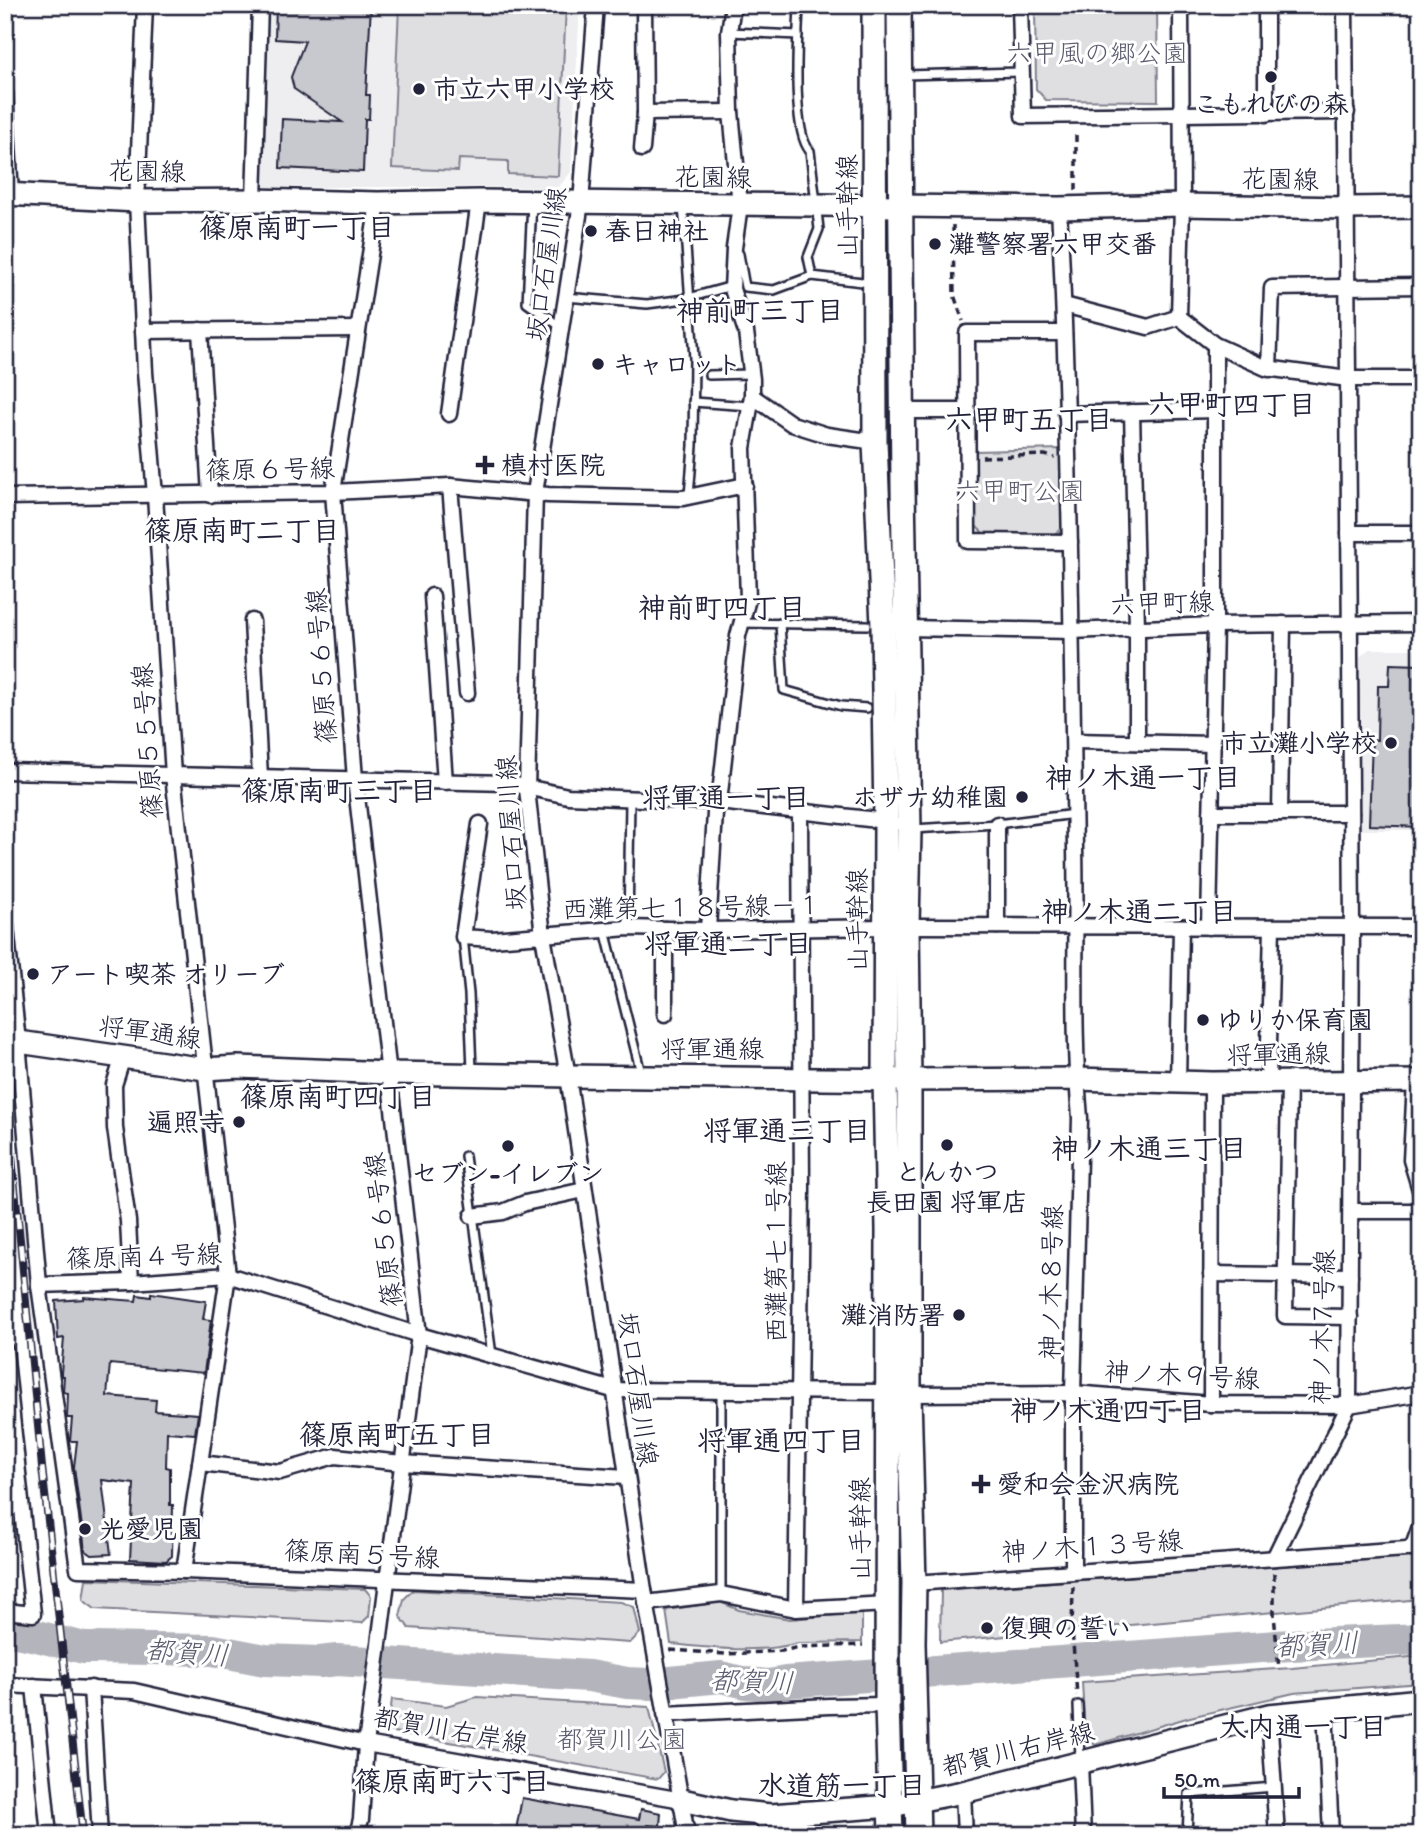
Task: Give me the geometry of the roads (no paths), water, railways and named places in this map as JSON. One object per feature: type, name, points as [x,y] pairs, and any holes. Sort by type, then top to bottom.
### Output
[{"type":"main road","name":"山手幹線","points":[[874,5],[875,442],[883,626],[886,821],[909,1080],[887,1643],[891,1835]]},
{"type":"main road","name":"山手幹線","points":[[899,5],[909,830],[896,927],[885,1079],[888,1229],[914,1583],[918,1835]]},
{"type":"street","name":"篠原５５号線","points":[[145,5],[137,201],[143,331],[173,775],[228,1275],[184,1571]]},
{"type":"street","points":[[254,200],[260,5]]},
{"type":"street","name":"坂口石屋川線","points":[[596,5],[581,203],[535,493],[527,789],[543,936],[568,1076],[645,1597],[662,1652],[665,1711]]},
{"type":"street","points":[[642,149],[645,113],[644,5]]},
{"type":"street","points":[[708,930],[715,813],[719,802],[738,636],[748,599],[743,449],[751,401],[752,374],[746,332],[732,286],[740,205],[731,112],[729,32],[733,5]]},
{"type":"street","points":[[1020,5],[1023,116],[1346,113]]},
{"type":"street","points":[[1179,317],[1182,205],[1181,5]]},
{"type":"street","points":[[1266,5],[1266,114]]},
{"type":"street","name":"神ノ木７号線","points":[[1274,1558],[1349,1405],[1352,926],[1345,5]]},
{"type":"street","points":[[5,93],[8,194]]},
{"type":"street","points":[[645,113],[731,112]]},
{"type":"street","name":"花園線","points":[[8,194],[137,201],[479,201],[1067,208],[1182,205],[1421,207]]},
{"type":"street","points":[[449,414],[479,201]]},
{"type":"street","name":"篠原５６号線","points":[[357,1835],[361,1819],[366,1744],[419,1335],[355,779],[333,492],[378,203]]},
{"type":"street","name":"神ノ木８号線","points":[[1067,208],[1064,333],[1077,926],[1076,1079],[1080,1118],[1073,1393],[1073,1571]]},
{"type":"street","points":[[1269,369],[1272,288],[1421,286]]},
{"type":"street","points":[[1064,306],[1148,327],[1179,317]]},
{"type":"street","points":[[1179,317],[1216,345],[1269,369],[1348,379],[1421,379]]},
{"type":"street","points":[[143,331],[358,329]]},
{"type":"street","points":[[200,330],[210,495]]},
{"type":"street","points":[[1064,333],[967,333],[968,541],[1070,542]]},
{"type":"street","points":[[1209,927],[1215,625],[1216,345]]},
{"type":"street","points":[[751,401],[792,424],[827,435],[875,442]]},
{"type":"street","points":[[1066,414],[1215,410]]},
{"type":"street","points":[[902,411],[968,411]]},
{"type":"street","points":[[1132,412],[1137,742]]},
{"type":"street","name":"篠原６号線","points":[[5,497],[333,492],[450,486],[535,493],[670,497],[745,485]]},
{"type":"street","points":[[450,486],[467,693]]},
{"type":"street","points":[[1349,533],[1421,533]]},
{"type":"street","points":[[432,596],[446,782]]},
{"type":"street","points":[[252,621],[260,777]]},
{"type":"street","name":"六甲町線","points":[[905,628],[1072,631],[1215,625],[1421,622]]},
{"type":"street","points":[[1280,813],[1283,624]]},
{"type":"street","points":[[1074,741],[1213,744]]},
{"type":"street","points":[[5,771],[507,783],[568,796],[719,802],[886,821]]},
{"type":"street","name":"西灘第七１号線","points":[[796,1609],[802,1190],[800,812]]},
{"type":"street","points":[[1211,813],[1351,813]]},
{"type":"street","points":[[463,937],[480,824]]},
{"type":"street","points":[[997,824],[997,926]]},
{"type":"street","points":[[5,917],[12,1041],[39,1285]]},
{"type":"street","name":"西灘第七１８号線－１","points":[[463,937],[492,939],[628,928],[708,930],[997,926],[1421,927]]},
{"type":"street","points":[[1178,1082],[1181,927]]},
{"type":"street","points":[[1272,927],[1286,1275],[1285,1316],[1350,1317]]},
{"type":"street","points":[[665,929],[665,1014]]},
{"type":"street","name":"将軍通線","points":[[12,1041],[205,1069],[238,1067],[473,1075],[909,1080],[1076,1079],[1212,1083],[1418,1081]]},
{"type":"street","points":[[123,1057],[114,1085],[115,1128],[128,1222],[131,1282]]},
{"type":"street","points":[[1418,1081],[1411,1160],[1421,1193]]},
{"type":"street","points":[[1211,1404],[1212,1083]]},
{"type":"street","points":[[472,1216],[503,1212],[525,1203],[584,1190]]},
{"type":"street","points":[[1350,1211],[1421,1210]]},
{"type":"street","points":[[1211,1274],[1350,1276]]},
{"type":"street","name":"篠原南４号線","points":[[39,1285],[228,1275],[419,1335],[613,1390],[721,1392]]},
{"type":"street","name":"篠原南５号線","points":[[39,1285],[79,1569],[387,1580],[645,1597],[721,1594],[796,1609],[888,1604]]},
{"type":"street","points":[[5,1350],[33,1614],[5,1611]]},
{"type":"street","name":"神ノ木９号線","points":[[721,1392],[1073,1393],[1211,1404],[1349,1405],[1421,1393]]},
{"type":"street","points":[[200,1463],[280,1472],[335,1456],[402,1463],[626,1477]]},
{"type":"street","points":[[1417,1548],[1421,1524]]},
{"type":"street","name":"神ノ木１３号線","points":[[914,1583],[1417,1548]]},
{"type":"street","name":"都賀川右岸線","points":[[5,1685],[134,1691],[366,1744],[731,1811],[771,1815],[891,1806],[963,1792],[1269,1715],[1421,1700]]},
{"type":"street","points":[[34,1686],[49,1835]]},
{"type":"street","points":[[91,1688],[100,1835]]},
{"type":"street","points":[[687,1835],[665,1711],[887,1705]]},
{"type":"street","points":[[1325,1709],[1331,1835]]},
{"type":"street","points":[[1269,1715],[1277,1835]]},
{"type":"street","points":[[1080,1763],[1083,1835]]},
{"type":"street","points":[[963,1792],[965,1835]]},
{"type":"lane","points":[[799,5],[798,106],[805,146],[810,151],[817,206],[818,229],[808,257],[812,276]]},
{"type":"lane","points":[[729,32],[798,35]]},
{"type":"lane","points":[[900,75],[1022,72]]},
{"type":"lane","points":[[532,202],[527,303],[562,327]]},
{"type":"lane","points":[[683,204],[694,358],[693,446],[689,496]]},
{"type":"lane","points":[[734,248],[739,253],[745,287],[774,290],[812,276],[875,284]]},
{"type":"lane","points":[[566,297],[647,304],[689,298],[732,286]]},
{"type":"lane","points":[[709,375],[752,374]]},
{"type":"lane","points":[[693,402],[751,401]]},
{"type":"lane","points":[[741,623],[867,625]]},
{"type":"lane","points":[[780,623],[784,690],[841,706],[867,708]]},
{"type":"lane","points":[[628,928],[630,800]]},
{"type":"lane","points":[[909,830],[997,824],[1074,814]]},
{"type":"lane","points":[[605,930],[642,1077]]},
{"type":"lane","points":[[463,937],[473,1075]]},
{"type":"lane","points":[[464,1156],[492,1356]]},
{"type":"lane","points":[[721,1392],[721,1594]]},
{"type":"lane","points":[[1077,1706],[1080,1763]]},
{"type":"lane","points":[[1187,1835],[1189,1794],[1274,1787]]},
{"type":"lane","points":[[757,1814],[765,1835]]},
{"type":"waterway","name":"都賀川","points":[[5,1630],[84,1648],[213,1650],[265,1660],[337,1660],[589,1676],[627,1683],[649,1684],[721,1677],[769,1685],[1291,1645],[1421,1639]]},
{"type":"railway","points":[[5,1085],[42,1467],[83,1835]]},
{"type":"place","name":"こもれびの森","points":[[1271,77]]},
{"type":"place","name":"市立六甲小学校","points":[[419,89]]},
{"type":"place","name":"春日神社","points":[[591,231]]},
{"type":"place","name":"灘警察署六甲交番","points":[[935,244]]},
{"type":"place","name":"キャロット","points":[[598,364]]},
{"type":"place","name":"槙村医院","points":[[485,465]]},
{"type":"place","name":"市立灘小学校","points":[[1391,743]]},
{"type":"place","name":"ホザナ幼稚園","points":[[1022,797]]},
{"type":"place","name":"アート喫茶 オリーブ","points":[[33,974]]},
{"type":"place","name":"ゆりか保育園","points":[[1203,1020]]},
{"type":"place","name":"遍照寺","points":[[239,1122]]},
{"type":"place","name":"とんかつ 長田園 将軍店","points":[[947,1145]]},
{"type":"place","name":"セブン-イレブン","points":[[508,1146]]},
{"type":"place","name":"灘消防署","points":[[959,1315]]},
{"type":"place","name":"愛和会金沢病院","points":[[981,1484]]},
{"type":"place","name":"光愛児園","points":[[85,1529]]},
{"type":"place","name":"復興の誓い","points":[[987,1628]]},
{"type":"district","name":"篠原南町一丁目","points":[[297,227]]},
{"type":"district","name":"神前町三丁目","points":[[760,310]]},
{"type":"district","name":"六甲町四丁目","points":[[1232,404]]},
{"type":"district","name":"六甲町五丁目","points":[[1029,419]]},
{"type":"district","name":"篠原南町二丁目","points":[[242,530]]},
{"type":"district","name":"神前町四丁目","points":[[722,607]]},
{"type":"district","name":"神ノ木通一丁目","points":[[1143,777]]},
{"type":"district","name":"篠原南町三丁目","points":[[339,790]]},
{"type":"district","name":"将軍通一丁目","points":[[726,797]]},
{"type":"district","name":"神ノ木通二丁目","points":[[1139,911]]},
{"type":"district","name":"将軍通二丁目","points":[[728,943]]},
{"type":"district","name":"篠原南町四丁目","points":[[338,1096]]},
{"type":"district","name":"将軍通三丁目","points":[[787,1130]]},
{"type":"district","name":"神ノ木通三丁目","points":[[1149,1148]]},
{"type":"district","name":"神ノ木通四丁目","points":[[1108,1410]]},
{"type":"district","name":"篠原南町五丁目","points":[[397,1434]]},
{"type":"district","name":"将軍通四丁目","points":[[781,1440]]},
{"type":"district","name":"大内通一丁目","points":[[1303,1726]]},
{"type":"district","name":"篠原南町六丁目","points":[[452,1781]]},
{"type":"district","name":"水道筋一丁目","points":[[842,1785]]},
{"type":"park label","name":"六甲風の郷公園","points":[[1097,53]]},
{"type":"park label","name":"六甲町公園","points":[[1020,491]]},
{"type":"park label","name":"都賀川公園","points":[[622,1739]]}]
